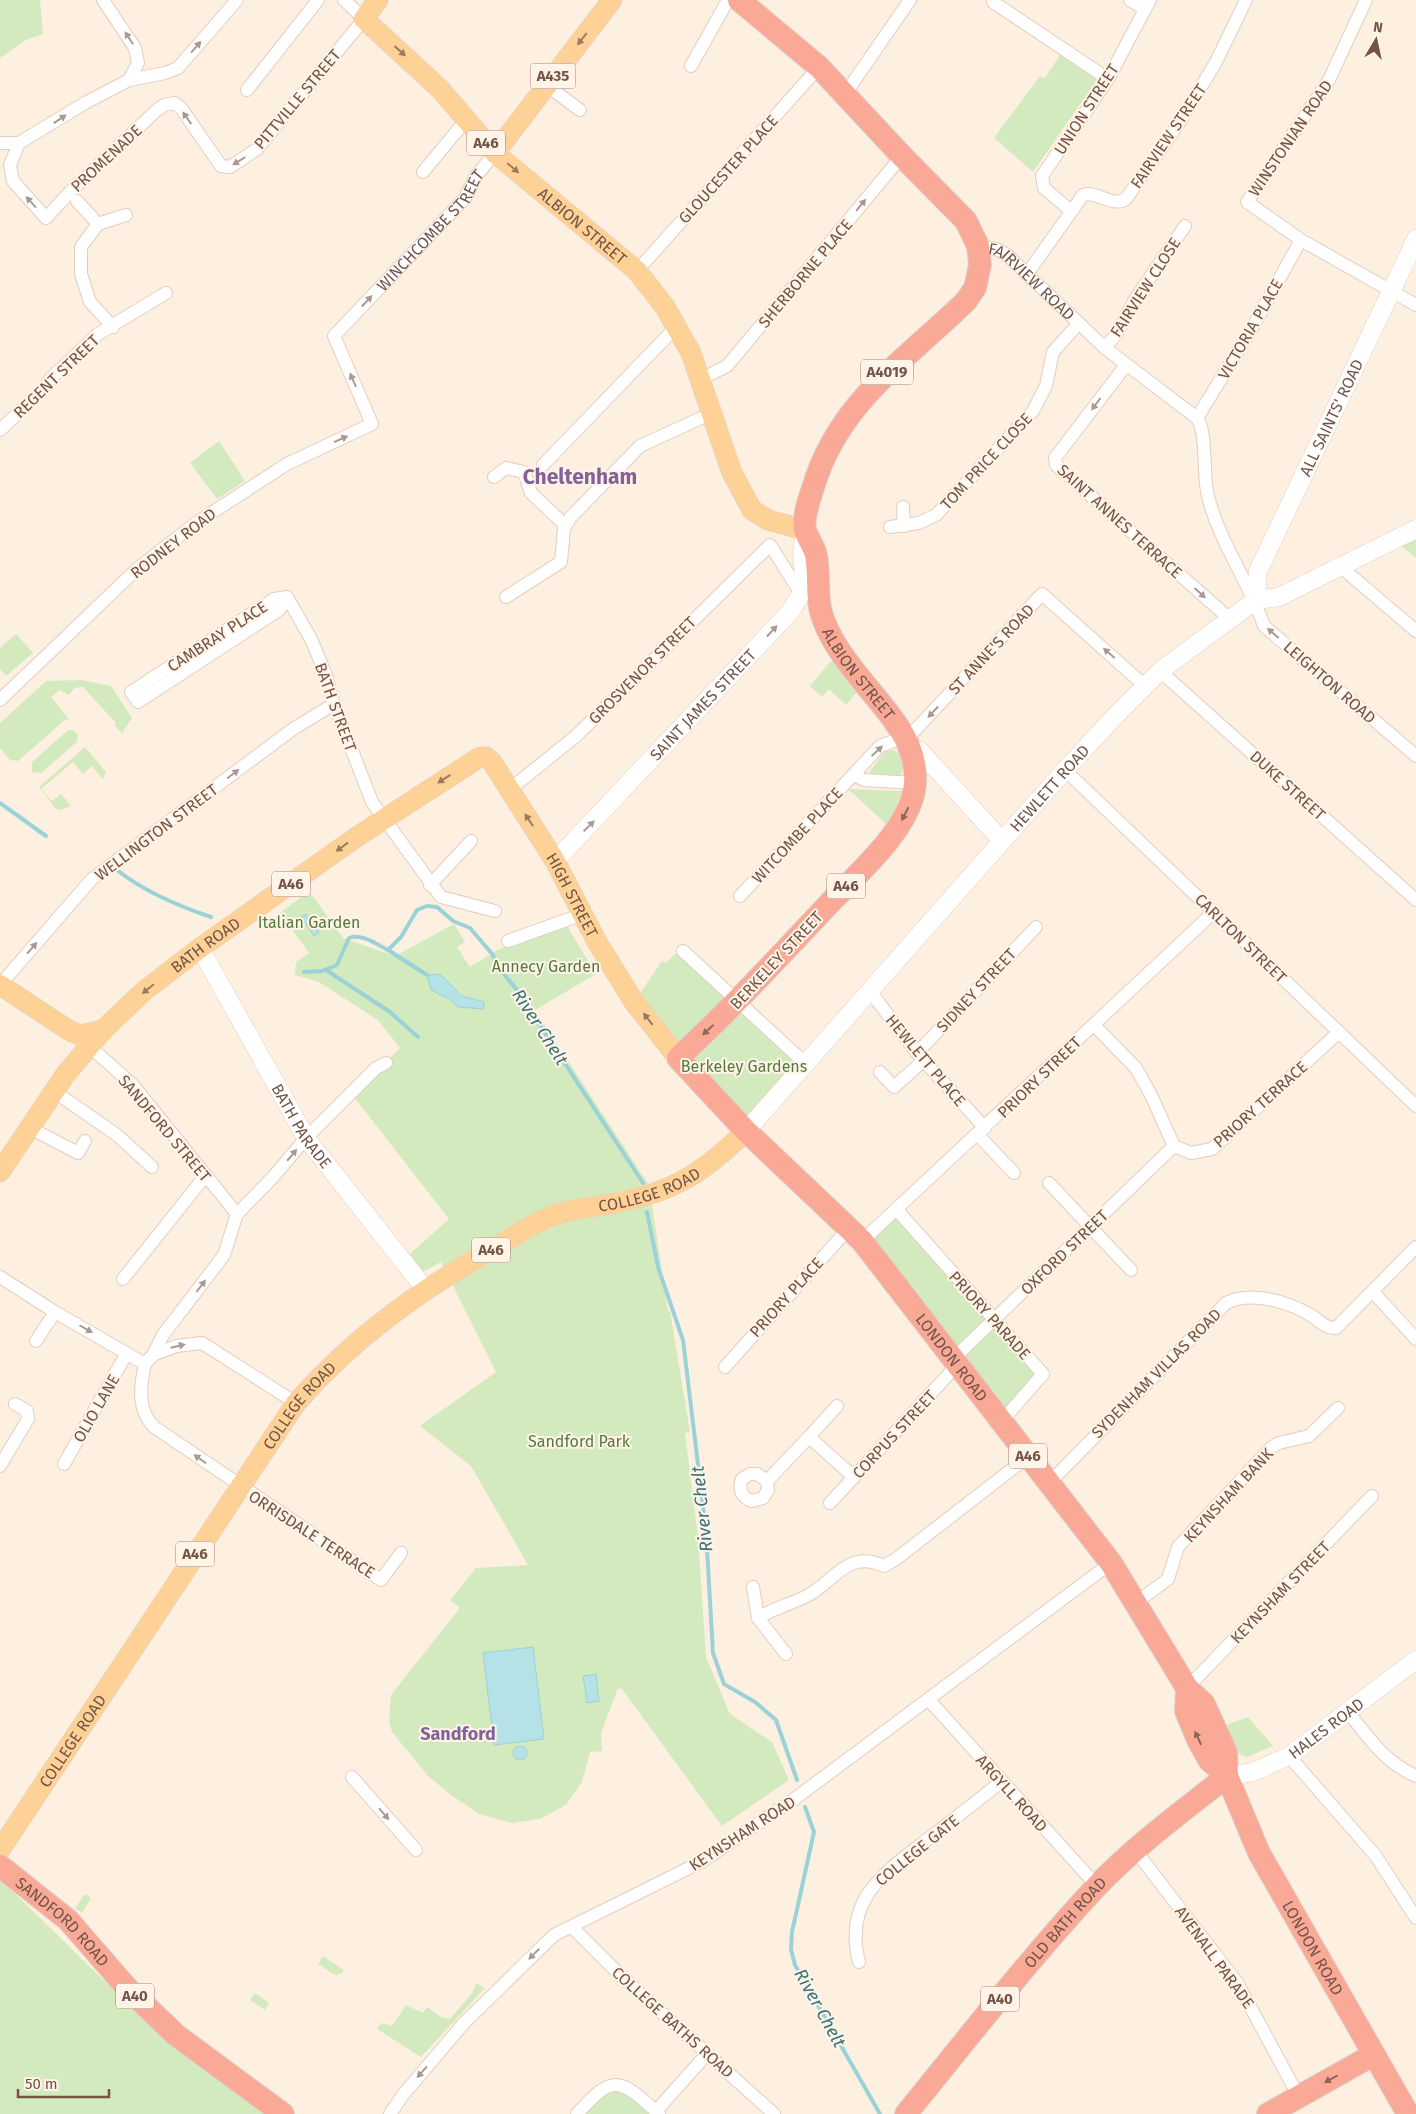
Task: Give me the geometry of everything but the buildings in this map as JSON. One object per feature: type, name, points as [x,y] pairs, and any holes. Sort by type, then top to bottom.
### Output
[{"type":"highway","name":"FAIRVIEW ROAD","points":[[739,0],[819,67],[966,221],[978,246]]},
{"type":"highway","name":"A4019","points":[[806,522],[823,458],[847,418],[885,374],[936,331],[971,295],[980,271],[978,246]]},
{"type":"highway","name":"ALBION STREET","points":[[806,522],[816,555],[821,612],[838,647],[859,677],[895,721],[909,745]]},
{"type":"highway","name":"BERKELEY STREET","points":[[678,1058],[737,1002],[899,826],[908,810],[915,783],[909,745]]},
{"type":"highway","name":"LONDON ROAD","points":[[678,1058],[746,1131],[856,1234],[1111,1563],[1137,1602],[1187,1688],[1204,1704],[1226,1752],[1227,1776],[1259,1853],[1408,2114]]},
{"type":"highway","name":"OLD BATH ROAD","points":[[906,2114],[971,2032],[1097,1886],[1135,1850],[1227,1776]]},
{"type":"highway","name":"SANDFORD ROAD","points":[[0,1866],[68,1920],[128,1989],[170,2029],[283,2114]]},
{"type":"highway","points":[[1268,2114],[1373,2055]]},
{"type":"main road","points":[[364,18],[378,0]]},
{"type":"main road","name":"WINCHCOMBE STREET","points":[[494,153],[612,0]]},
{"type":"main road","name":"ALBION STREET","points":[[364,18],[440,89],[494,153],[637,271],[677,326],[701,379],[732,473],[752,510],[764,518],[806,522]]},
{"type":"main road","name":"HIGH STREET","points":[[486,757],[492,762],[555,861],[634,1002],[678,1058]]},
{"type":"main road","name":"BATH ROAD","points":[[0,1172],[60,1084],[89,1046],[144,991],[200,948],[382,819],[474,759],[486,757]]},
{"type":"main road","points":[[0,985],[54,1022],[80,1035],[103,1030]]},
{"type":"main road","points":[[54,1022],[65,1039],[68,1054],[60,1084]]},
{"type":"main road","name":"COLLEGE ROAD","points":[[0,1850],[296,1403],[320,1375],[349,1349],[425,1289],[552,1216],[638,1199],[669,1190],[686,1180],[725,1151],[746,1131]]},
{"type":"street","points":[[103,0],[135,48],[138,63],[129,80]]},
{"type":"street","points":[[0,142],[19,143],[85,103],[129,80],[158,75],[178,68],[237,0]]},
{"type":"street","points":[[247,90],[318,0]]},
{"type":"street","name":"ALBION STREET","points":[[344,0],[364,18]]},
{"type":"street","points":[[691,66],[728,0]]},
{"type":"street","points":[[845,94],[910,0]]},
{"type":"street","points":[[1130,0],[1147,5]]},
{"type":"street","name":"FAIRVIEW STREET","points":[[1027,274],[1070,210],[1085,194],[1119,202],[1126,199],[1181,120],[1216,62],[1246,0]]},
{"type":"street","name":"WINSTONIAN ROAD","points":[[1366,0],[1329,80],[1247,202],[1301,240],[1391,293],[1416,305]]},
{"type":"street","points":[[994,1],[1108,79]]},
{"type":"street","name":"UNION STREET","points":[[1070,210],[1044,188],[1042,176],[1108,79],[1147,5]]},
{"type":"street","name":"PITTVILLE STREET","points":[[169,103],[174,103],[181,108],[221,166],[230,167],[257,149],[364,18]]},
{"type":"street","name":"GLOUCESTER PLACE","points":[[637,271],[819,67]]},
{"type":"street","points":[[546,85],[580,110]]},
{"type":"street","name":"PROMENADE","points":[[19,143],[10,165],[13,181],[46,218],[70,192],[157,110],[169,103]]},
{"type":"street","points":[[423,172],[466,120]]},
{"type":"street","name":"WINCHCOMBE STREET","points":[[372,424],[334,336],[465,198],[476,176],[494,153]]},
{"type":"street","name":"SHERBORNE PLACE","points":[[701,379],[727,366],[902,156]]},
{"type":"street","points":[[77,200],[98,224]]},
{"type":"street","points":[[112,327],[90,302],[81,274],[81,247],[98,224],[126,214]]},
{"type":"street","name":"FAIRVIEW CLOSE","points":[[1105,348],[1117,333],[1134,301],[1185,226]]},
{"type":"street","name":"ALL SAINTS' ROAD","points":[[1256,600],[1258,571],[1416,239]]},
{"type":"street","name":"VICTORIA PLACE","points":[[1197,418],[1252,328],[1301,240]]},
{"type":"street","name":"FAIRVIEW ROAD","points":[[978,246],[996,249],[1027,274],[1105,348],[1197,418]]},
{"type":"street","name":"REGENT STREET","points":[[0,430],[44,389],[51,378],[98,334],[166,294]]},
{"type":"street","name":"TOM PRICE CLOSE","points":[[890,527],[925,521],[936,515],[1025,421],[1042,395],[1053,352],[1078,324]]},
{"type":"street","points":[[543,465],[677,326]]},
{"type":"street","name":"SAINT ANNES TERRACE","points":[[1126,365],[1055,458],[1056,465],[1231,620]]},
{"type":"street","points":[[506,597],[561,562],[565,525],[640,446],[712,412]]},
{"type":"street","points":[[1197,418],[1204,434],[1203,464],[1211,508],[1222,534],[1256,600]]},
{"type":"street","name":"RODNEY ROAD","points":[[0,700],[109,595],[168,543],[226,502],[287,464],[372,424]]},
{"type":"street","points":[[494,477],[506,468],[524,472],[531,493],[565,525]]},
{"type":"street","points":[[903,507],[904,526]]},
{"type":"street","points":[[802,595],[805,588],[802,553],[806,522]]},
{"type":"street","name":"HEWLETT ROAD","points":[[746,1131],[1065,770],[1160,671],[1256,600],[1279,597],[1342,568],[1416,529]]},
{"type":"street","name":"GROSVENOR STREET","points":[[509,790],[576,736],[770,545],[802,595]]},
{"type":"street","points":[[1342,568],[1416,631]]},
{"type":"street","name":"ST ANNE'S ROAD","points":[[909,745],[1042,594],[1145,686]]},
{"type":"street","name":"SAINT JAMES STREET","points":[[555,861],[790,612],[802,595]]},
{"type":"street","name":"CAMBRAY PLACE","points":[[287,597],[279,610],[138,702],[131,692],[274,599],[287,597]]},
{"type":"street","name":"BATH STREET","points":[[287,597],[311,639],[372,802],[382,819],[394,832],[430,885],[441,897],[495,911]]},
{"type":"street","name":"LEIGHTON ROAD","points":[[1256,600],[1264,626],[1416,756]]},
{"type":"street","points":[[790,612],[821,612]]},
{"type":"street","name":"DUKE STREET","points":[[1160,671],[1416,900]]},
{"type":"street","name":"WELLINGTON STREET","points":[[0,985],[92,879],[293,730],[334,704]]},
{"type":"street","name":"WITCOMBE PLACE","points":[[740,896],[880,746],[894,741],[909,745]]},
{"type":"street","name":"ALBION STREET","points":[[909,745],[920,751],[1002,841]]},
{"type":"street","name":"CARLTON STREET","points":[[1065,770],[1416,1106]]},
{"type":"street","name":"WITCOMBE PLACE","points":[[854,774],[864,780],[915,783]]},
{"type":"street","points":[[915,783],[948,782]]},
{"type":"street","points":[[430,885],[471,841]]},
{"type":"street","name":"PRIORY STREET","points":[[856,1234],[897,1210],[1214,912]]},
{"type":"street","points":[[508,941],[583,914]]},
{"type":"street","name":"SIDNEY STREET","points":[[880,1072],[894,1086],[1036,927]]},
{"type":"street","name":"BATH PARADE","points":[[200,948],[306,1138],[425,1289]]},
{"type":"street","points":[[683,951],[805,1064]]},
{"type":"street","name":"HEWLETT PLACE","points":[[869,990],[920,1057],[1014,1173]]},
{"type":"street","points":[[1094,1025],[1136,1068],[1174,1146]]},
{"type":"street","name":"PRIORY TERRACE","points":[[1174,1146],[1191,1153],[1212,1148],[1339,1032]]},
{"type":"street","name":"SANDFORD STREET","points":[[89,1046],[132,1084],[237,1214]]},
{"type":"street","points":[[240,1487],[154,1427],[145,1417],[142,1392],[149,1359],[163,1335],[224,1255],[237,1214],[274,1176],[306,1138],[376,1068],[386,1063]]},
{"type":"street","points":[[60,1084],[152,1166]]},
{"type":"street","points":[[30,1128],[78,1154],[85,1141]]},
{"type":"street","name":"OXFORD STREET","points":[[956,1361],[994,1320],[1174,1146]]},
{"type":"street","points":[[123,1279],[206,1175]]},
{"type":"street","points":[[1049,1183],[1131,1270]]},
{"type":"street","name":"PRIORY PARADE","points":[[897,1210],[1043,1374],[1002,1421]]},
{"type":"street","name":"PRIORY PLACE","points":[[724,1367],[856,1234]]},
{"type":"street","name":"SYDENHAM VILLAS ROAD","points":[[1050,1482],[1226,1303],[1240,1298],[1274,1301],[1301,1310],[1332,1328],[1339,1327],[1416,1247]]},
{"type":"street","points":[[0,1277],[55,1312],[127,1353],[149,1359],[176,1346],[195,1343],[208,1345],[296,1403]]},
{"type":"street","points":[[1373,1292],[1416,1339]]},
{"type":"street","points":[[36,1341],[55,1312]]},
{"type":"street","name":"OLIO LANE","points":[[64,1464],[127,1353]]},
{"type":"street","name":"CORPUS STREET","points":[[830,1504],[956,1361]]},
{"type":"street","points":[[2,1461],[28,1419],[26,1411],[15,1404]]},
{"type":"street","points":[[767,1481],[837,1406]]},
{"type":"street","name":"KEYNSHAM BANK","points":[[1137,1602],[1168,1579],[1178,1548],[1272,1447],[1279,1443],[1309,1436],[1338,1408]]},
{"type":"street","points":[[809,1437],[854,1477]]},
{"type":"street","points":[[758,1618],[772,1609],[808,1596],[849,1564],[869,1561],[884,1566],[896,1559],[1028,1456]]},
{"type":"street","name":"ORRISDALE TERRACE","points":[[240,1487],[381,1580],[401,1553]]},
{"type":"street","name":"KEYNSHAM STREET","points":[[1187,1688],[1372,1496]]},
{"type":"street","name":"KEYNSHAM ROAD","points":[[390,2114],[403,2095],[464,2023],[554,1935],[574,1928],[701,1862],[792,1800],[1111,1563]]},
{"type":"street","points":[[753,1587],[758,1618],[786,1654]]},
{"type":"street","name":"HALES ROAD","points":[[1227,1776],[1253,1772],[1290,1756],[1416,1660]]},
{"type":"street","name":"ARGYLL ROAD","points":[[928,1699],[1097,1886]]},
{"type":"street","points":[[1348,1712],[1386,1759],[1416,1776]]},
{"type":"street","points":[[1290,1756],[1375,1855],[1416,1918]]},
{"type":"street","points":[[352,1777],[416,1850]]},
{"type":"street","name":"COLLEGE GATE","points":[[859,1962],[855,1940],[858,1917],[867,1894],[874,1884],[892,1867],[1002,1782]]},
{"type":"street","name":"AVENALL PARADE","points":[[1135,1850],[1238,1984],[1299,2097]]},
{"type":"street","name":"COLLEGE BATHS ROAD","points":[[574,1928],[619,1974],[774,2114]]},
{"type":"street","points":[[577,2114],[601,2088],[614,2085],[630,2089],[658,2112],[707,2054]]},
{"type":"green space","points":[[0,0],[40,0],[43,34],[26,40],[0,58]]},
{"type":"green space","points":[[1061,54],[1097,80],[1033,172],[994,138],[1040,76],[1044,79]]},
{"type":"green space","points":[[219,441],[245,481],[217,499],[190,463]]},
{"type":"green space","points":[[1416,529],[1416,558],[1403,547],[1402,537]]},
{"type":"green space","points":[[16,634],[33,653],[6,676],[0,669],[0,648]]},
{"type":"green space","points":[[834,661],[857,692],[846,705],[829,689],[822,697],[810,686],[830,662]]},
{"type":"green space","points":[[81,680],[111,686],[132,718],[122,733],[115,726],[116,723],[83,687],[74,688],[69,695],[60,690],[51,697],[69,719],[65,720],[18,761],[10,760],[0,748],[0,723],[46,681]]},
{"type":"green space","points":[[68,730],[73,730],[78,734],[77,742],[41,773],[32,772],[32,762]]},
{"type":"green space","points":[[85,747],[106,772],[103,779],[92,766],[83,774],[73,762],[41,789],[52,801],[61,794],[71,806],[60,810],[56,809],[39,787]]},
{"type":"green space","points":[[893,750],[901,754],[903,770],[901,773],[896,778],[873,775],[870,771],[885,751]]},
{"type":"green space","points":[[848,789],[902,791],[895,809],[886,824]]},
{"type":"green space","name":"Sandford Park","points":[[309,891],[343,938],[395,956],[454,924],[465,942],[457,947],[470,967],[497,950],[566,924],[596,974],[535,1010],[649,1185],[668,1311],[670,1311],[690,1432],[685,1433],[698,1536],[706,1657],[730,1714],[772,1742],[789,1780],[722,1826],[622,1689],[618,1688],[601,1733],[602,1751],[590,1752],[582,1782],[566,1805],[540,1819],[512,1823],[479,1814],[428,1776],[392,1732],[389,1721],[391,1695],[460,1608],[450,1600],[476,1568],[528,1565],[471,1466],[420,1426],[496,1372],[441,1262],[423,1272],[410,1254],[449,1219],[354,1097],[400,1048],[378,1020],[319,982],[295,975],[296,962],[309,953],[280,913]]},
{"type":"green space","name":"Berkeley Gardens","points":[[680,949],[805,1063],[746,1131],[634,1002],[662,961],[666,963]]},
{"type":"green space","points":[[897,1210],[1043,1374],[1002,1421],[862,1241]]},
{"type":"green space","points":[[1248,1717],[1273,1746],[1247,1757],[1233,1751],[1221,1727]]},
{"type":"green space","points":[[0,1879],[171,2046],[265,2114],[0,2114]]},
{"type":"green space","points":[[85,1894],[91,1898],[82,1913],[75,1908]]},
{"type":"green space","points":[[323,1956],[344,1970],[341,1974],[339,1973],[337,1976],[318,1964]]},
{"type":"green space","points":[[476,1983],[485,1988],[421,2057],[377,2029],[381,2023],[392,2026],[406,2005],[423,2013],[427,2007],[443,2018],[450,2019],[472,1993]]},
{"type":"green space","points":[[255,1993],[269,2003],[265,2010],[250,2000]]},
{"type":"green space","points":[[614,2085],[659,2114],[577,2114]]},
{"type":"water","points":[[306,914],[319,932],[314,936],[301,917]]},
{"type":"water","points":[[440,974],[462,996],[484,1002],[484,1009],[458,1007],[449,999],[431,990],[427,975]]},
{"type":"water","points":[[533,1647],[544,1739],[494,1745],[483,1653]]},
{"type":"water","points":[[596,1674],[599,1701],[587,1703],[583,1676]]},
{"type":"water","points":[[520,1746],[525,1748],[527,1753],[525,1758],[520,1760],[515,1758],[513,1753],[515,1748]]},
{"type":"waterway","name":"River Chelt","points":[[0,803],[46,836]]},
{"type":"waterway","name":"River Chelt","points":[[117,870],[162,898],[211,917]]},
{"type":"waterway","name":"River Chelt","points":[[304,972],[322,971],[337,965],[349,938],[364,938],[388,950],[401,937],[417,910],[427,906],[437,907],[453,921],[470,928],[493,955],[497,966],[517,990],[643,1183]]},
{"type":"waterway","points":[[388,950],[427,975]]},
{"type":"waterway","points":[[326,970],[390,1012],[418,1037]]},
{"type":"waterway","name":"River Chelt","points":[[647,1212],[658,1267],[683,1340],[706,1531],[713,1653],[724,1684],[755,1702],[776,1720],[797,1780]]},
{"type":"waterway","name":"River Chelt","points":[[805,1807],[814,1832],[792,1932],[791,1949],[795,1965],[880,2114]]},
{"type":"district","name":"Cheltenham","points":[[580,477]]},
{"type":"district","name":"Sandford","points":[[458,1734]]},
{"type":"park label","name":"Italian Garden","points":[[309,922]]},
{"type":"park label","name":"Annecy Garden","points":[[546,966]]}]
